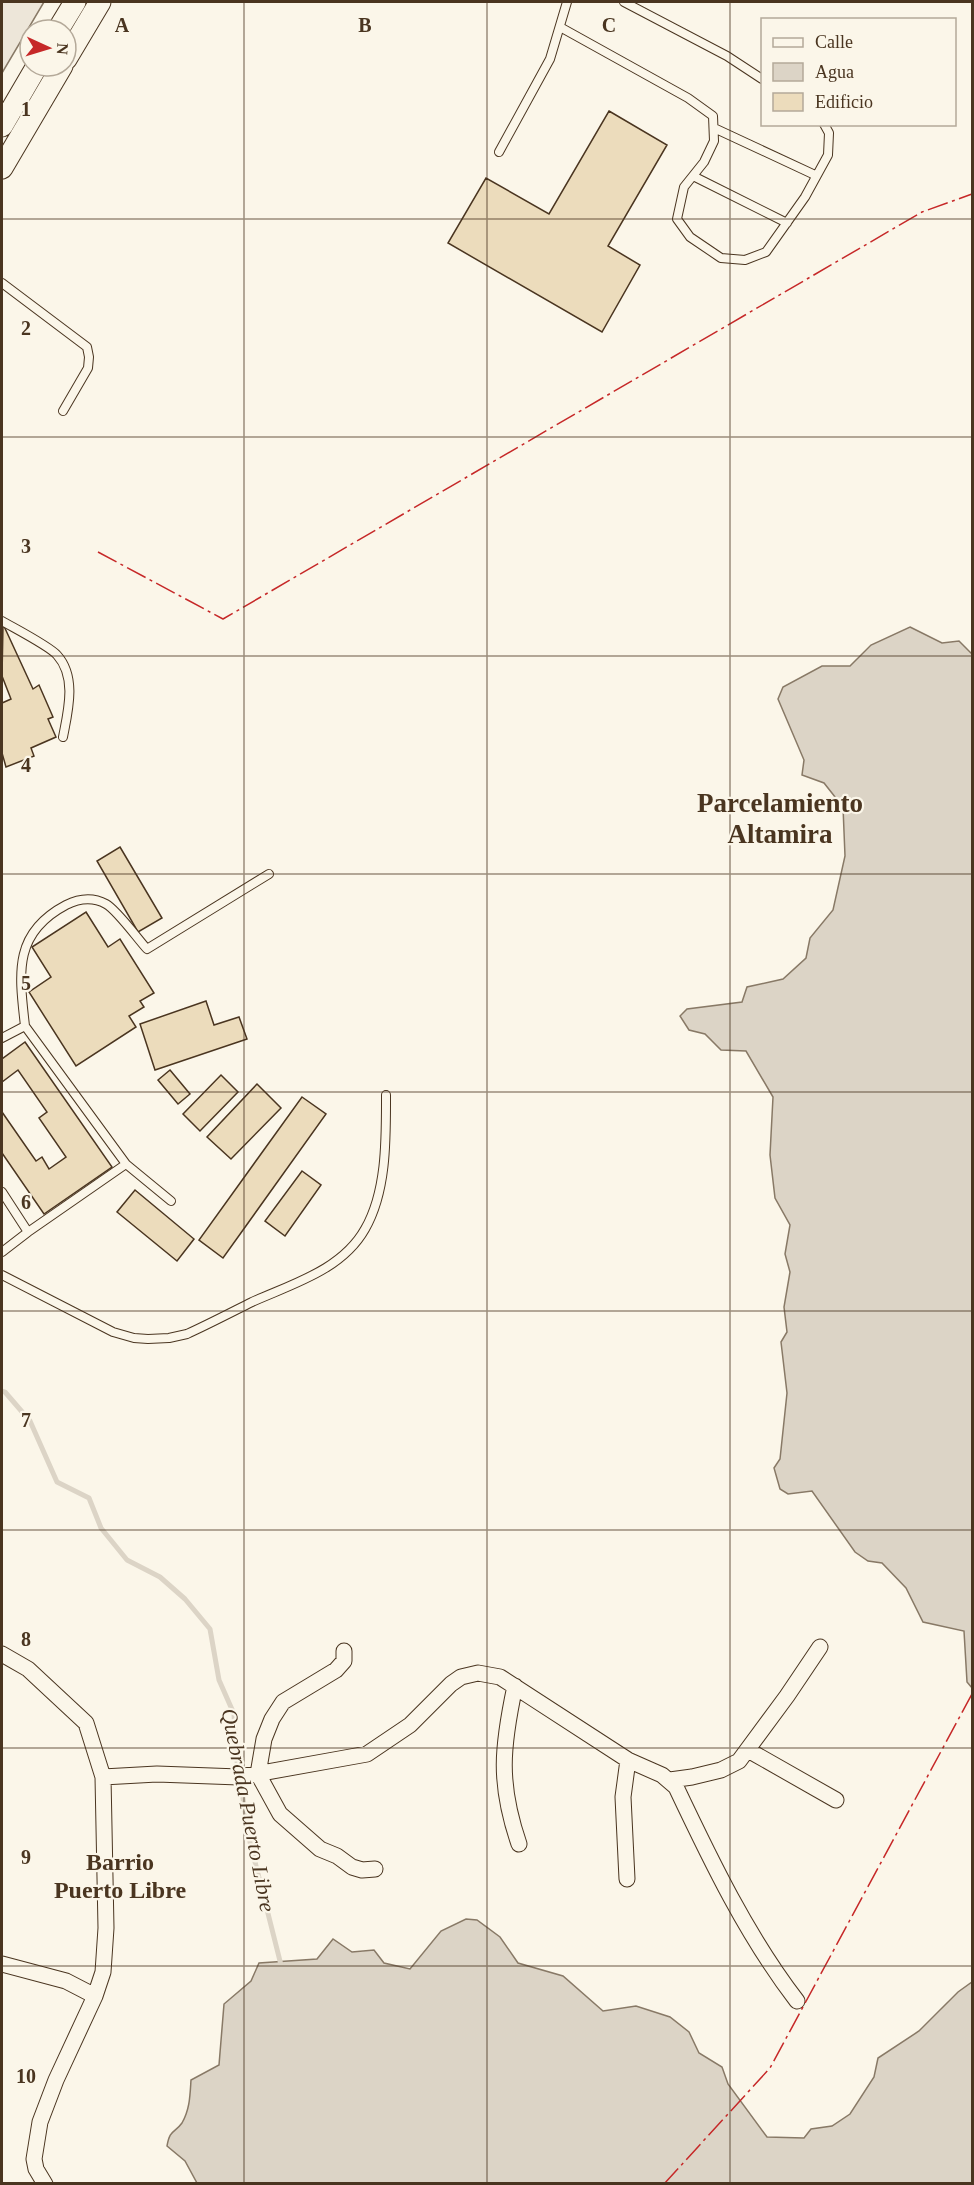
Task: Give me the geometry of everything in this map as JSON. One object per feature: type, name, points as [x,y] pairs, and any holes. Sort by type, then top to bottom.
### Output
[{"type":"main road","points":[[65,18],[75,2]]},
{"type":"main road","points":[[78,39],[100,2]]},
{"type":"main road","points":[[2,126],[30,78]]},
{"type":"main road","points":[[2,168],[55,78]]},
{"type":"street","points":[[670,1780],[692,1778],[720,1770],[738,1761],[820,1647]]},
{"type":"street","points":[[344,1652],[344,1661],[336,1670],[283,1702],[272,1719],[264,1739],[258,1774],[280,1814],[320,1849],[337,1856],[352,1867],[375,1869]]},
{"type":"street","points":[[2,1654],[28,1668],[86,1723],[103,1777],[106,1949],[103,1972],[95,1996],[56,2080],[40,2122],[34,2159],[36,2169],[45,2184]]},
{"type":"street","points":[[103,1777],[157,1774],[239,1777],[367,1754],[410,1725],[451,1684],[465,1675],[484,1674],[500,1677],[628,1760],[670,1780],[676,1787],[706,1851],[750,1934],[797,2001]]},
{"type":"street","points":[[515,1686],[505,1734],[503,1757],[506,1797],[519,1844]]},
{"type":"street","points":[[748,1750],[836,1800]]},
{"type":"street","points":[[627,1879],[623,1797],[628,1760]]},
{"type":"street","points":[[2,1964],[66,1982],[95,1996]]},
{"type":"lane","points":[[499,152],[550,58],[567,2]]},
{"type":"lane","points":[[624,2],[727,56],[761,78]]},
{"type":"lane","points":[[560,27],[688,98],[713,116],[714,141],[704,162],[684,187],[677,219],[690,237],[721,258],[745,260],[766,252],[804,197],[828,154],[829,133],[825,126]]},
{"type":"lane","points":[[714,128],[815,175]]},
{"type":"lane","points":[[693,176],[787,223]]},
{"type":"lane","points":[[2,283],[87,348],[88,368],[63,411]]},
{"type":"lane","points":[[2,621],[57,654],[65,669],[69,686],[68,710],[63,737]]},
{"type":"lane","points":[[171,1201],[126,1164],[25,1026],[20,987],[26,944],[34,930],[63,906],[87,898],[108,905],[147,949],[269,874]]},
{"type":"lane","points":[[2,1038],[25,1026]]},
{"type":"lane","points":[[2,1275],[113,1332],[148,1339],[169,1338],[195,1330],[315,1274],[352,1247],[365,1229],[375,1206],[381,1180],[386,1095]]},
{"type":"lane","points":[[2,1252],[126,1164]]},
{"type":"lane","points":[[2,1192],[28,1232]]},
{"type":"shaded area","points":[[2,2],[44,2],[35,18],[18,18],[18,46],[2,73]]},
{"type":"water","points":[[910,627],[942,643],[959,641],[972,654],[972,1688],[967,1682],[964,1631],[923,1622],[906,1588],[882,1563],[868,1561],[855,1552],[812,1491],[788,1494],[780,1489],[774,1468],[780,1459],[787,1393],[781,1342],[787,1332],[784,1307],[790,1272],[785,1254],[790,1225],[775,1198],[770,1155],[773,1097],[746,1051],[721,1050],[705,1034],[689,1030],[680,1016],[687,1009],[742,1002],[747,987],[783,979],[806,958],[810,938],[833,910],[845,856],[843,807],[824,783],[802,775],[804,760],[778,699],[783,687],[822,666],[850,666],[871,645]]},
{"type":"water","points":[[466,1919],[477,1920],[500,1937],[518,1963],[563,1976],[603,2011],[636,2006],[670,2017],[689,2032],[699,2053],[722,2067],[728,2084],[767,2137],[804,2138],[811,2129],[832,2126],[850,2114],[874,2077],[878,2058],[919,2031],[958,1992],[972,1982],[972,2183],[197,2183],[185,2161],[167,2146],[168,2141],[171,2134],[182,2123],[187,2112],[191,2080],[219,2065],[224,2004],[251,1981],[259,1963],[317,1959],[333,1939],[352,1952],[374,1950],[384,1963],[410,1969],[441,1931]]},
{"type":"building","points":[[609,111],[667,145],[608,246],[640,265],[602,332],[448,243],[486,178],[549,214]]},
{"type":"building","points":[[3,624],[33,689],[39,685],[53,717],[48,719],[56,737],[31,748],[34,756],[6,767],[2,753],[2,703],[11,699],[2,676]]},
{"type":"building","points":[[120,847],[162,918],[138,932],[97,861]]},
{"type":"building","points":[[86,912],[108,947],[120,939],[154,993],[140,1001],[144,1007],[129,1016],[136,1027],[76,1066],[29,992],[51,977],[32,947]]},
{"type":"building","points":[[206,1001],[214,1025],[239,1017],[247,1039],[155,1070],[140,1024]]},
{"type":"building","points":[[25,1042],[112,1167],[44,1214],[2,1153],[2,1112],[36,1161],[42,1157],[49,1169],[66,1157],[39,1118],[47,1112],[18,1070],[2,1082],[2,1059]]},
{"type":"building","points":[[170,1070],[190,1094],[178,1104],[158,1080]]},
{"type":"building","points":[[221,1075],[238,1092],[200,1131],[183,1114]]},
{"type":"building","points":[[257,1084],[281,1108],[231,1159],[207,1137]]},
{"type":"building","points":[[302,1097],[326,1114],[223,1258],[199,1240]]},
{"type":"building","points":[[302,1171],[321,1185],[285,1236],[265,1221]]},
{"type":"building","points":[[135,1190],[194,1239],[177,1261],[117,1212]]},
{"type":"waterway","name":"Quebrada Puerto Libre","points":[[2,1391],[30,1421],[57,1482],[89,1498],[101,1528],[127,1560],[160,1577],[185,1599],[210,1629],[219,1680],[234,1714],[236,1755],[250,1842],[282,1969]]},
{"type":"power","points":[[98,552],[223,619],[922,212],[972,194]]},
{"type":"power","points":[[664,2184],[770,2068],[972,1694]]},
{"type":"district","name":"Parcelamiento Altamira","points":[[780,818]]},
{"type":"district","name":"Barrio Puerto Libre","points":[[120,1876]]}]
